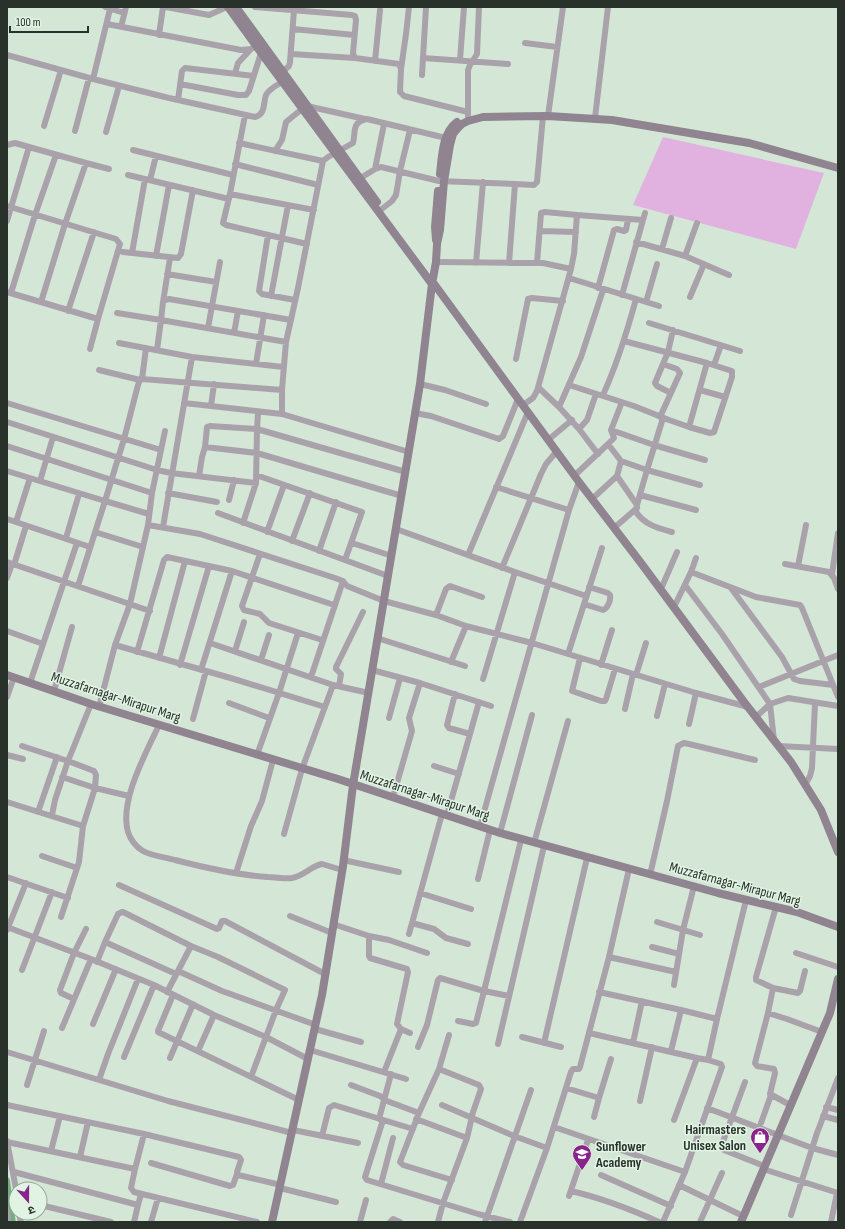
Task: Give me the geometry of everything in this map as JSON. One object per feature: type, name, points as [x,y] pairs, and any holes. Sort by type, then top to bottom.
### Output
[{"type":"main road","points":[[227,7],[305,108],[577,479],[791,762],[821,810],[838,852]]},
{"type":"main road","points":[[236,7],[258,48]]},
{"type":"main road","points":[[442,181],[443,148],[449,130],[454,124],[468,116],[493,112],[628,117],[750,139],[837,165]]},
{"type":"main road","points":[[272,1222],[315,1027],[332,933],[353,785],[420,384],[432,281],[436,262],[437,244],[435,227],[442,181],[453,134],[468,116]]},
{"type":"main road","name":"Muzzafarnagar-Mirapur Marg","points":[[10,676],[95,706],[393,797],[521,840],[746,900],[797,912],[838,927]]},
{"type":"main road","points":[[742,1219],[830,1013],[838,979]]},
{"type":"street","points":[[158,35],[164,7],[209,15],[227,7]]},
{"type":"street","points":[[255,7],[355,16],[356,20],[353,53],[355,58]]},
{"type":"street","points":[[409,7],[401,69],[400,92],[404,96],[468,116],[468,70],[477,54],[479,7]]},
{"type":"street","points":[[422,75],[426,7]]},
{"type":"street","points":[[460,60],[464,7]]},
{"type":"street","points":[[358,180],[375,169],[381,167],[442,181],[534,185],[537,182],[563,7]]},
{"type":"street","points":[[595,116],[608,7]]},
{"type":"street","points":[[74,131],[107,24],[107,8],[125,10],[121,27]]},
{"type":"street","points":[[7,55],[119,86],[255,116],[261,114],[268,92],[289,66],[294,10]]},
{"type":"street","points":[[375,61],[380,10]]},
{"type":"street","points":[[107,24],[241,50],[258,48]]},
{"type":"street","points":[[293,29],[354,35]]},
{"type":"street","points":[[525,43],[557,47]]},
{"type":"street","points":[[235,73],[238,62],[258,48]]},
{"type":"street","points":[[180,84],[242,96],[248,94],[254,76],[258,48]]},
{"type":"street","points":[[291,54],[355,58],[399,64],[401,69]]},
{"type":"street","points":[[423,58],[508,64]]},
{"type":"street","points":[[178,100],[182,71],[186,68],[254,76]]},
{"type":"street","points":[[44,126],[61,70]]},
{"type":"street","points":[[106,132],[119,86]]},
{"type":"street","points":[[275,151],[282,140],[286,122],[305,108],[367,119],[446,138]]},
{"type":"street","points":[[245,115],[230,196],[223,220],[224,225],[307,244]]},
{"type":"street","points":[[282,414],[282,390],[286,342],[323,161],[353,143],[357,123],[361,120],[367,119]]},
{"type":"street","points":[[375,169],[384,124]]},
{"type":"street","points":[[380,210],[392,201],[396,195],[410,130]]},
{"type":"street","points":[[7,145],[15,143],[109,169]]},
{"type":"street","points":[[240,143],[323,161]]},
{"type":"street","points":[[7,221],[9,206],[29,147]]},
{"type":"street","points":[[132,150],[233,175]]},
{"type":"street","points":[[56,155],[9,293],[98,319]]},
{"type":"street","points":[[132,253],[148,180],[156,156]]},
{"type":"street","points":[[41,302],[86,163]]},
{"type":"street","points":[[235,164],[318,185]]},
{"type":"street","points":[[128,175],[193,190],[314,210]]},
{"type":"street","points":[[476,263],[482,182]]},
{"type":"street","points":[[509,263],[515,184]]},
{"type":"street","points":[[156,256],[169,185]]},
{"type":"street","points":[[123,252],[178,258],[181,254],[193,190]]},
{"type":"street","points":[[271,296],[288,205]]},
{"type":"street","points":[[9,206],[116,239],[120,244],[90,349]]},
{"type":"street","points":[[537,262],[541,215],[543,212],[628,219],[644,217],[622,295]]},
{"type":"street","points":[[415,413],[431,416],[500,439],[503,436],[520,402],[533,398],[539,388],[571,269],[574,254],[577,215]]},
{"type":"street","points":[[662,249],[671,218]]},
{"type":"street","points":[[559,407],[581,357],[600,289],[614,230],[626,230],[628,219]]},
{"type":"street","points":[[685,256],[697,223]]},
{"type":"street","points":[[540,231],[576,232]]},
{"type":"street","points":[[68,311],[94,232]]},
{"type":"street","points":[[268,235],[258,289],[260,293],[295,300]]},
{"type":"street","points":[[636,242],[685,256],[729,275]]},
{"type":"street","points":[[156,350],[170,258]]},
{"type":"street","points":[[208,328],[220,262]]},
{"type":"street","points":[[436,262],[537,262],[571,269]]},
{"type":"street","points":[[646,302],[657,264]]},
{"type":"street","points":[[690,297],[704,264]]},
{"type":"street","points":[[168,274],[216,282]]},
{"type":"street","points":[[569,278],[600,289],[659,306]]},
{"type":"street","points":[[163,302],[169,299],[291,320]]},
{"type":"street","points":[[516,359],[528,299],[563,300]]},
{"type":"street","points":[[580,429],[587,420],[614,370],[636,299]]},
{"type":"street","points":[[234,333],[238,311]]},
{"type":"street","points":[[116,313],[286,342]]},
{"type":"street","points":[[256,364],[264,315]]},
{"type":"street","points":[[649,323],[740,351]]},
{"type":"street","points":[[671,393],[655,385],[668,352],[673,330]]},
{"type":"street","points":[[569,385],[622,402],[689,427],[710,433],[714,432],[732,377],[732,371],[624,341]]},
{"type":"street","points":[[119,343],[192,357],[284,367]]},
{"type":"street","points":[[714,365],[721,345]]},
{"type":"street","points":[[78,586],[124,439],[141,379],[146,348]]},
{"type":"street","points":[[163,527],[192,357]]},
{"type":"street","points":[[689,427],[707,363]]},
{"type":"street","points":[[663,364],[677,369],[680,373],[662,417],[637,506],[637,514],[646,523],[672,532]]},
{"type":"street","points":[[99,370],[141,379],[282,390]]},
{"type":"street","points":[[211,406],[214,384]]},
{"type":"street","points":[[420,384],[445,390],[486,404]]},
{"type":"street","points":[[539,388],[572,420],[598,454]]},
{"type":"street","points":[[700,390],[725,397]]},
{"type":"street","points":[[480,826],[577,479],[614,438],[611,430],[622,402]]},
{"type":"street","points":[[7,403],[161,450]]},
{"type":"street","points":[[184,403],[282,414],[409,452]]},
{"type":"street","points":[[242,523],[256,483],[258,412]]},
{"type":"street","points":[[468,555],[528,412]]},
{"type":"street","points":[[548,440],[572,420]]},
{"type":"street","points":[[7,422],[157,470],[256,483]]},
{"type":"street","points":[[199,476],[209,426],[257,429],[406,472]]},
{"type":"street","points":[[611,430],[704,460]]},
{"type":"street","points":[[52,815],[62,777],[68,761],[95,706],[130,604],[148,525],[152,493],[165,431]]},
{"type":"street","points":[[40,481],[53,437]]},
{"type":"street","points":[[608,444],[621,461],[700,485]]},
{"type":"street","points":[[7,446],[152,493]]},
{"type":"street","points":[[205,447],[257,453],[402,496]]},
{"type":"street","points":[[502,568],[543,469],[557,452]]},
{"type":"street","points":[[592,499],[617,476],[621,461]]},
{"type":"street","points":[[8,474],[30,478],[149,514]]},
{"type":"street","points":[[256,475],[362,512],[346,560]]},
{"type":"street","points":[[617,476],[637,506]]},
{"type":"street","points":[[16,522],[30,478]]},
{"type":"street","points":[[229,500],[234,480]]},
{"type":"street","points":[[267,532],[284,485]]},
{"type":"street","points":[[496,487],[569,510]]},
{"type":"street","points":[[168,493],[217,502]]},
{"type":"street","points":[[292,541],[310,493]]},
{"type":"street","points":[[66,538],[79,494]]},
{"type":"street","points":[[640,495],[696,510]]},
{"type":"street","points":[[319,551],[336,502]]},
{"type":"street","points":[[614,528],[637,506]]},
{"type":"street","points":[[218,513],[388,576]]},
{"type":"street","points":[[7,519],[90,547]]},
{"type":"street","points":[[148,525],[200,534],[342,581],[347,586],[384,601],[748,707]]},
{"type":"street","points":[[798,566],[806,525]]},
{"type":"street","points":[[7,578],[26,526]]},
{"type":"street","points":[[396,529],[502,568],[586,596]]},
{"type":"street","points":[[95,532],[143,547]]},
{"type":"street","points":[[838,533],[832,574],[838,589]]},
{"type":"street","points":[[30,683],[77,543]]},
{"type":"street","points":[[352,543],[392,556]]},
{"type":"street","points":[[568,654],[602,548]]},
{"type":"street","points":[[661,589],[677,552]]},
{"type":"street","points":[[260,554],[253,578],[242,606],[244,610],[260,614],[269,623],[322,640]]},
{"type":"street","points":[[137,652],[164,560],[167,557],[232,571],[334,605]]},
{"type":"street","points":[[674,607],[696,558]]},
{"type":"street","points":[[159,658],[184,561]]},
{"type":"street","points":[[11,564],[150,611]]},
{"type":"street","points":[[784,564],[825,571],[832,574]]},
{"type":"street","points":[[180,665],[209,566]]},
{"type":"street","points":[[193,719],[210,643],[232,571]]},
{"type":"street","points":[[483,679],[515,572]]},
{"type":"street","points":[[691,572],[764,599],[800,605],[838,698]]},
{"type":"street","points":[[311,677],[342,581]]},
{"type":"street","points":[[685,585],[770,704],[776,743],[813,748],[838,749]]},
{"type":"street","points":[[436,615],[446,589],[450,586],[482,597]]},
{"type":"street","points":[[584,604],[603,610],[606,608],[610,598],[610,595],[589,587]]},
{"type":"street","points":[[731,588],[782,657],[794,679],[833,684]]},
{"type":"street","points":[[284,834],[302,769],[325,707],[341,674],[336,667],[363,612]]},
{"type":"street","points":[[235,651],[244,622]]},
{"type":"street","points":[[451,662],[466,626]]},
{"type":"street","points":[[54,691],[72,627]]},
{"type":"street","points":[[601,665],[612,630]]},
{"type":"street","points":[[7,631],[43,644]]},
{"type":"street","points":[[257,755],[298,633]]},
{"type":"street","points":[[261,660],[269,635]]},
{"type":"street","points":[[377,638],[466,666]]},
{"type":"street","points":[[210,643],[336,685],[369,693]]},
{"type":"street","points":[[625,709],[646,643]]},
{"type":"street","points":[[115,645],[325,707]]},
{"type":"street","points":[[758,687],[838,655]]},
{"type":"street","points":[[580,658],[572,691],[601,702],[606,699],[615,669]]},
{"type":"street","points":[[372,670],[420,683],[491,706]]},
{"type":"street","points":[[7,697],[10,676]]},
{"type":"street","points":[[389,718],[400,678]]},
{"type":"street","points":[[393,797],[412,731],[409,718],[420,683]]},
{"type":"street","points":[[657,716],[665,684]]},
{"type":"street","points":[[689,724],[696,693]]},
{"type":"street","points":[[455,694],[447,725],[449,728],[470,734]]},
{"type":"street","points":[[756,717],[770,704],[788,698],[838,706]]},
{"type":"street","points":[[409,934],[420,892],[459,774],[479,702]]},
{"type":"street","points":[[229,703],[269,718]]},
{"type":"street","points":[[806,785],[811,773],[815,703]]},
{"type":"street","points":[[500,833],[532,715]]},
{"type":"street","points":[[534,843],[568,721]]},
{"type":"street","points":[[159,725],[129,796],[127,813],[129,833],[135,844],[142,850],[205,868],[260,876],[294,878],[303,875],[322,864],[342,870]]},
{"type":"street","points":[[650,874],[678,746],[684,743],[755,760]]},
{"type":"street","points":[[22,746],[94,771],[96,775],[95,788],[82,826],[81,848],[77,868],[61,918]]},
{"type":"street","points":[[7,755],[23,759]]},
{"type":"street","points":[[38,812],[57,757]]},
{"type":"street","points":[[236,873],[247,835],[262,801],[273,760]]},
{"type":"street","points":[[434,766],[459,774]]},
{"type":"street","points":[[62,777],[95,788],[129,796]]},
{"type":"street","points":[[7,802],[52,815],[82,826]]},
{"type":"street","points":[[478,879],[490,830]]},
{"type":"street","points":[[458,1021],[473,1024],[476,1023],[521,840]]},
{"type":"street","points":[[498,1044],[544,846]]},
{"type":"street","points":[[42,856],[77,868]]},
{"type":"street","points":[[544,1043],[587,858]]},
{"type":"street","points":[[343,860],[399,872]]},
{"type":"street","points":[[520,1222],[554,1128],[571,1070],[580,1068],[609,957],[629,869]]},
{"type":"street","points":[[7,877],[68,898]]},
{"type":"street","points":[[26,883],[7,928],[94,960],[154,985],[266,1037],[308,1059]]},
{"type":"street","points":[[119,885],[217,929],[222,921],[225,921],[325,974]]},
{"type":"street","points":[[674,985],[683,930],[694,886]]},
{"type":"street","points":[[22,970],[52,892]]},
{"type":"street","points":[[420,892],[471,909]]},
{"type":"street","points":[[708,1060],[746,900]]},
{"type":"street","points":[[776,907],[756,978],[758,981],[773,988],[799,993],[804,971]]},
{"type":"street","points":[[62,1028],[94,960],[105,942],[118,914],[122,912],[191,946],[218,957],[285,989],[251,1077]]},
{"type":"street","points":[[290,916],[332,933]]},
{"type":"street","points":[[657,922],[700,935]]},
{"type":"street","points":[[412,923],[434,929],[446,938],[468,944]]},
{"type":"street","points":[[333,924],[369,936],[389,940],[427,953]]},
{"type":"street","points":[[74,1000],[60,991],[74,953],[86,929]]},
{"type":"street","points":[[369,936],[370,958],[407,969],[408,972],[396,1022],[401,1029],[410,1033]]},
{"type":"street","points":[[105,942],[222,991],[276,1010],[315,1027],[361,1042]]},
{"type":"street","points":[[191,946],[177,973],[158,1032],[299,1100]]},
{"type":"street","points":[[652,947],[679,954]]},
{"type":"street","points":[[796,953],[838,967]]},
{"type":"street","points":[[609,957],[676,972]]},
{"type":"street","points":[[93,1024],[116,970]]},
{"type":"street","points":[[418,1047],[427,1025],[438,979],[441,978],[509,996]]},
{"type":"street","points":[[99,1080],[138,979]]},
{"type":"street","points":[[124,1057],[154,985]]},
{"type":"street","points":[[761,1123],[770,1095],[775,1071],[773,1069],[757,1066],[755,1063],[773,988]]},
{"type":"street","points":[[599,992],[717,1019]]},
{"type":"street","points":[[633,1043],[642,1001]]},
{"type":"street","points":[[170,1058],[193,1004]]},
{"type":"street","points":[[670,1051],[681,1010]]},
{"type":"street","points":[[768,1013],[822,1032]]},
{"type":"street","points":[[198,1050],[214,1014]]},
{"type":"street","points":[[384,1072],[401,1029]]},
{"type":"street","points":[[27,1084],[44,1031]]},
{"type":"street","points":[[589,1034],[708,1060],[720,1064],[722,1067],[684,1172],[663,1222]]},
{"type":"street","points":[[449,1035],[439,1069],[418,1113],[401,1163],[452,1180]]},
{"type":"street","points":[[522,1037],[561,1047]]},
{"type":"street","points":[[640,1101],[652,1047]]},
{"type":"street","points":[[310,1050],[406,1079]]},
{"type":"street","points":[[7,1052],[168,1101],[292,1132],[358,1143]]},
{"type":"street","points":[[674,1120],[697,1058]]},
{"type":"street","points":[[594,1117],[611,1059]]},
{"type":"street","points":[[438,1222],[467,1138],[473,1118],[473,1112],[481,1089],[480,1086],[439,1069]]},
{"type":"street","points":[[391,1074],[384,1098],[381,1120],[365,1176],[367,1180],[444,1203],[486,1219],[510,1222]]},
{"type":"street","points":[[791,1214],[826,1107],[838,1078]]},
{"type":"street","points":[[745,1082],[720,1145],[722,1149],[764,1168],[837,1193],[834,1219]]},
{"type":"street","points":[[351,1085],[418,1113]]},
{"type":"street","points":[[566,1088],[599,1098]]},
{"type":"street","points":[[486,1219],[531,1090]]},
{"type":"street","points":[[770,1095],[790,1105]]},
{"type":"street","points":[[7,1105],[144,1134],[239,1157],[241,1161],[233,1184],[230,1186],[150,1163]]},
{"type":"street","points":[[322,1136],[329,1108],[332,1105],[412,1130]]},
{"type":"street","points":[[442,1105],[514,1136],[547,1148]]},
{"type":"street","points":[[826,1107],[838,1110]]},
{"type":"street","points":[[707,1108],[732,1116],[812,1148],[838,1155]]},
{"type":"street","points":[[51,1151],[60,1116]]},
{"type":"street","points":[[823,1116],[838,1120]]},
{"type":"street","points":[[416,1119],[467,1138]]},
{"type":"street","points":[[80,1157],[88,1122]]},
{"type":"street","points":[[554,1128],[684,1172]]},
{"type":"street","points":[[144,1134],[131,1190],[141,1194],[257,1222]]},
{"type":"street","points":[[381,1184],[393,1138]]},
{"type":"street","points":[[588,1140],[570,1193],[596,1197],[622,1206],[659,1222]]},
{"type":"street","points":[[15,1181],[7,1141],[135,1169]]},
{"type":"street","points":[[14,1172],[138,1205]]},
{"type":"street","points":[[700,1222],[722,1173]]},
{"type":"street","points":[[237,1174],[243,1177],[336,1202]]},
{"type":"street","points":[[601,1175],[670,1206]]},
{"type":"street","points":[[679,1185],[742,1219]]},
{"type":"street","points":[[134,1222],[141,1194]]},
{"type":"street","points":[[151,1222],[158,1198]]},
{"type":"street","points":[[360,1222],[366,1200]]},
{"type":"street","points":[[48,1207],[111,1222]]},
{"type":"street","points":[[7,1212],[8,1222]]},
{"type":"street","points":[[390,1222],[393,1219],[400,1222]]},
{"type":"shaded area","points":[[663,137],[824,173],[796,249],[633,205]]},
{"type":"waterway","points":[[7,1180],[13,1222]]},
{"type":"place","name":"Hairmasters Unisex Salon","points":[[760,1154]]},
{"type":"place","name":"Sunflower Academy","points":[[582,1171]]}]
